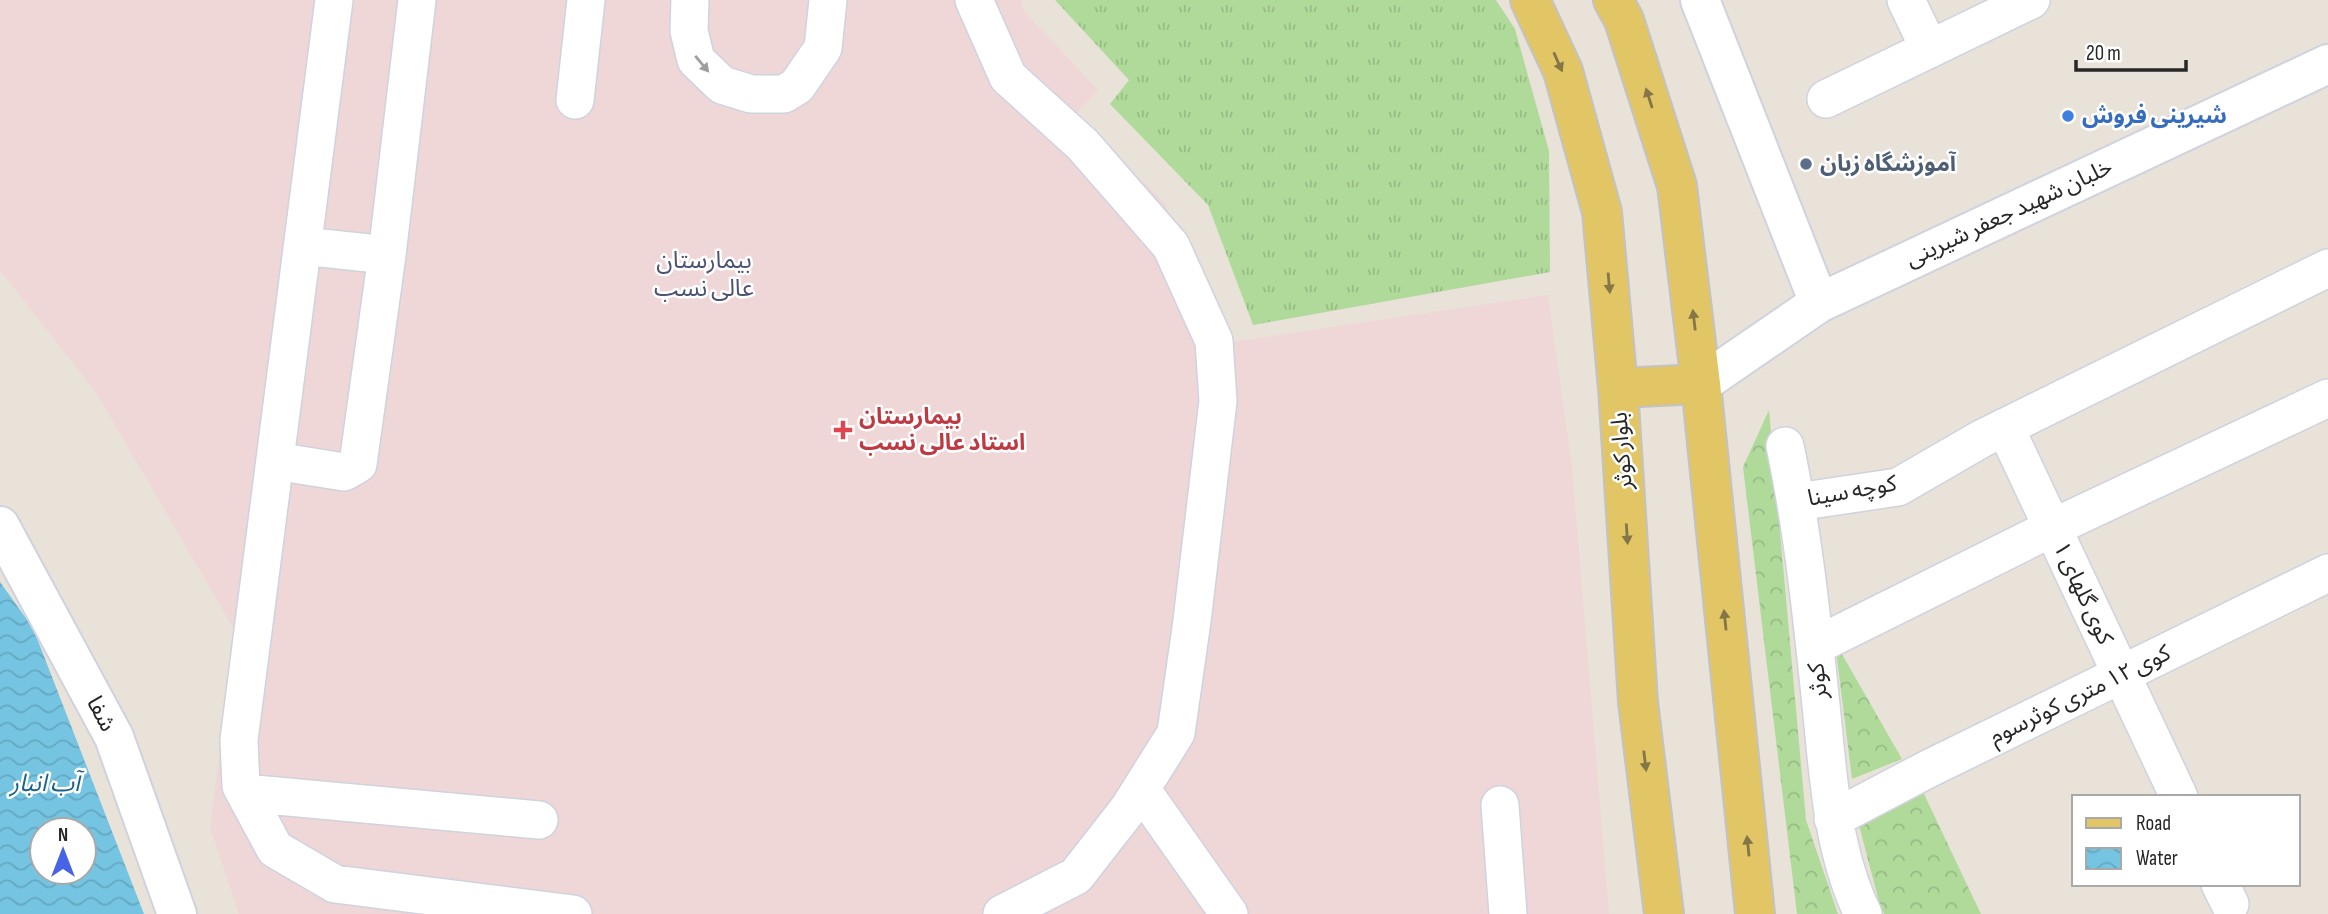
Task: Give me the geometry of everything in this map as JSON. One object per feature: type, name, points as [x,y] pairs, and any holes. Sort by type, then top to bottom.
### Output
[{"type":"main road","name":"بلوار کوثر","points":[[1530,0],[1563,71],[1602,212],[1618,388],[1638,702],[1664,914]]},
{"type":"main road","points":[[1613,0],[1624,20],[1677,186],[1702,384],[1755,914]]},
{"type":"main road","points":[[1618,388],[1702,384]]},
{"type":"street","points":[[334,0],[239,740],[241,786],[275,849],[335,884],[573,914]]},
{"type":"street","points":[[275,461],[344,472],[358,464],[387,255],[417,0]]},
{"type":"street","points":[[575,100],[586,0]]},
{"type":"street","points":[[690,0],[689,31],[696,60],[722,85],[751,94],[784,94],[797,86],[823,48],[828,0]]},
{"type":"street","points":[[974,0],[1008,77],[1083,145],[1171,246],[1214,341],[1218,401],[1176,733],[1129,808],[1076,876],[1002,914]]},
{"type":"street","points":[[1700,0],[1819,303]]},
{"type":"street","points":[[1906,0],[1929,48]]},
{"type":"street","points":[[1826,99],[2031,0]]},
{"type":"street","name":"خلبان شهید جعفر شیرینی","points":[[1702,384],[1819,303],[2328,64]]},
{"type":"street","points":[[303,246],[387,255]]},
{"type":"street","name":"کوچه سینا","points":[[1797,502],[1898,487],[1993,433],[2328,268]]},
{"type":"street","points":[[1815,646],[2052,528],[2328,398]]},
{"type":"street","name":"کوی گلهای ۱","points":[[1993,433],[2052,528],[2178,795]]},
{"type":"street","name":"کوثر","points":[[1785,446],[1797,502],[1833,819],[1856,901],[1863,914]]},
{"type":"street","name":"شفا","points":[[0,526],[114,737],[177,914]]},
{"type":"street","name":"کوی ۱۲ متری کوثرسوم","points":[[1833,819],[2328,573]]},
{"type":"street","points":[[1141,789],[1229,914]]},
{"type":"street","points":[[245,793],[539,820]]},
{"type":"street","points":[[1500,804],[1508,914]]},
{"type":"shaded area","name":"بیمارستان استاد عالی نسب","points":[[0,0],[1021,0],[1024,11],[1098,90],[1074,116],[1163,201],[1209,287],[1224,343],[1548,295],[1572,467],[1609,914],[239,914],[210,827],[235,631],[97,394],[0,270]]},
{"type":"green space","points":[[1055,0],[1496,0],[1515,29],[1549,151],[1550,272],[1253,325],[1208,205],[1110,104],[1129,80]]},
{"type":"green space","points":[[1769,410],[1806,820],[1838,914],[1797,914],[1743,467]]},
{"type":"green space","points":[[1835,642],[1902,759],[1852,779]]},
{"type":"green space","points":[[1923,792],[1981,914],[1884,914],[1859,825]]},
{"type":"water","name":"آب انبار","points":[[0,582],[33,628],[144,914],[0,914]]},
{"type":"place","name":"شیرینی فروش","points":[[2068,116]]},
{"type":"place","name":"آموزشگاه زبان","points":[[1806,164]]},
{"type":"place","name":"بیمارستان استاد عالی نسب","points":[[843,430]]},
{"type":"district","name":"بیمارستان عالی نسب","points":[[704,274]]}]
